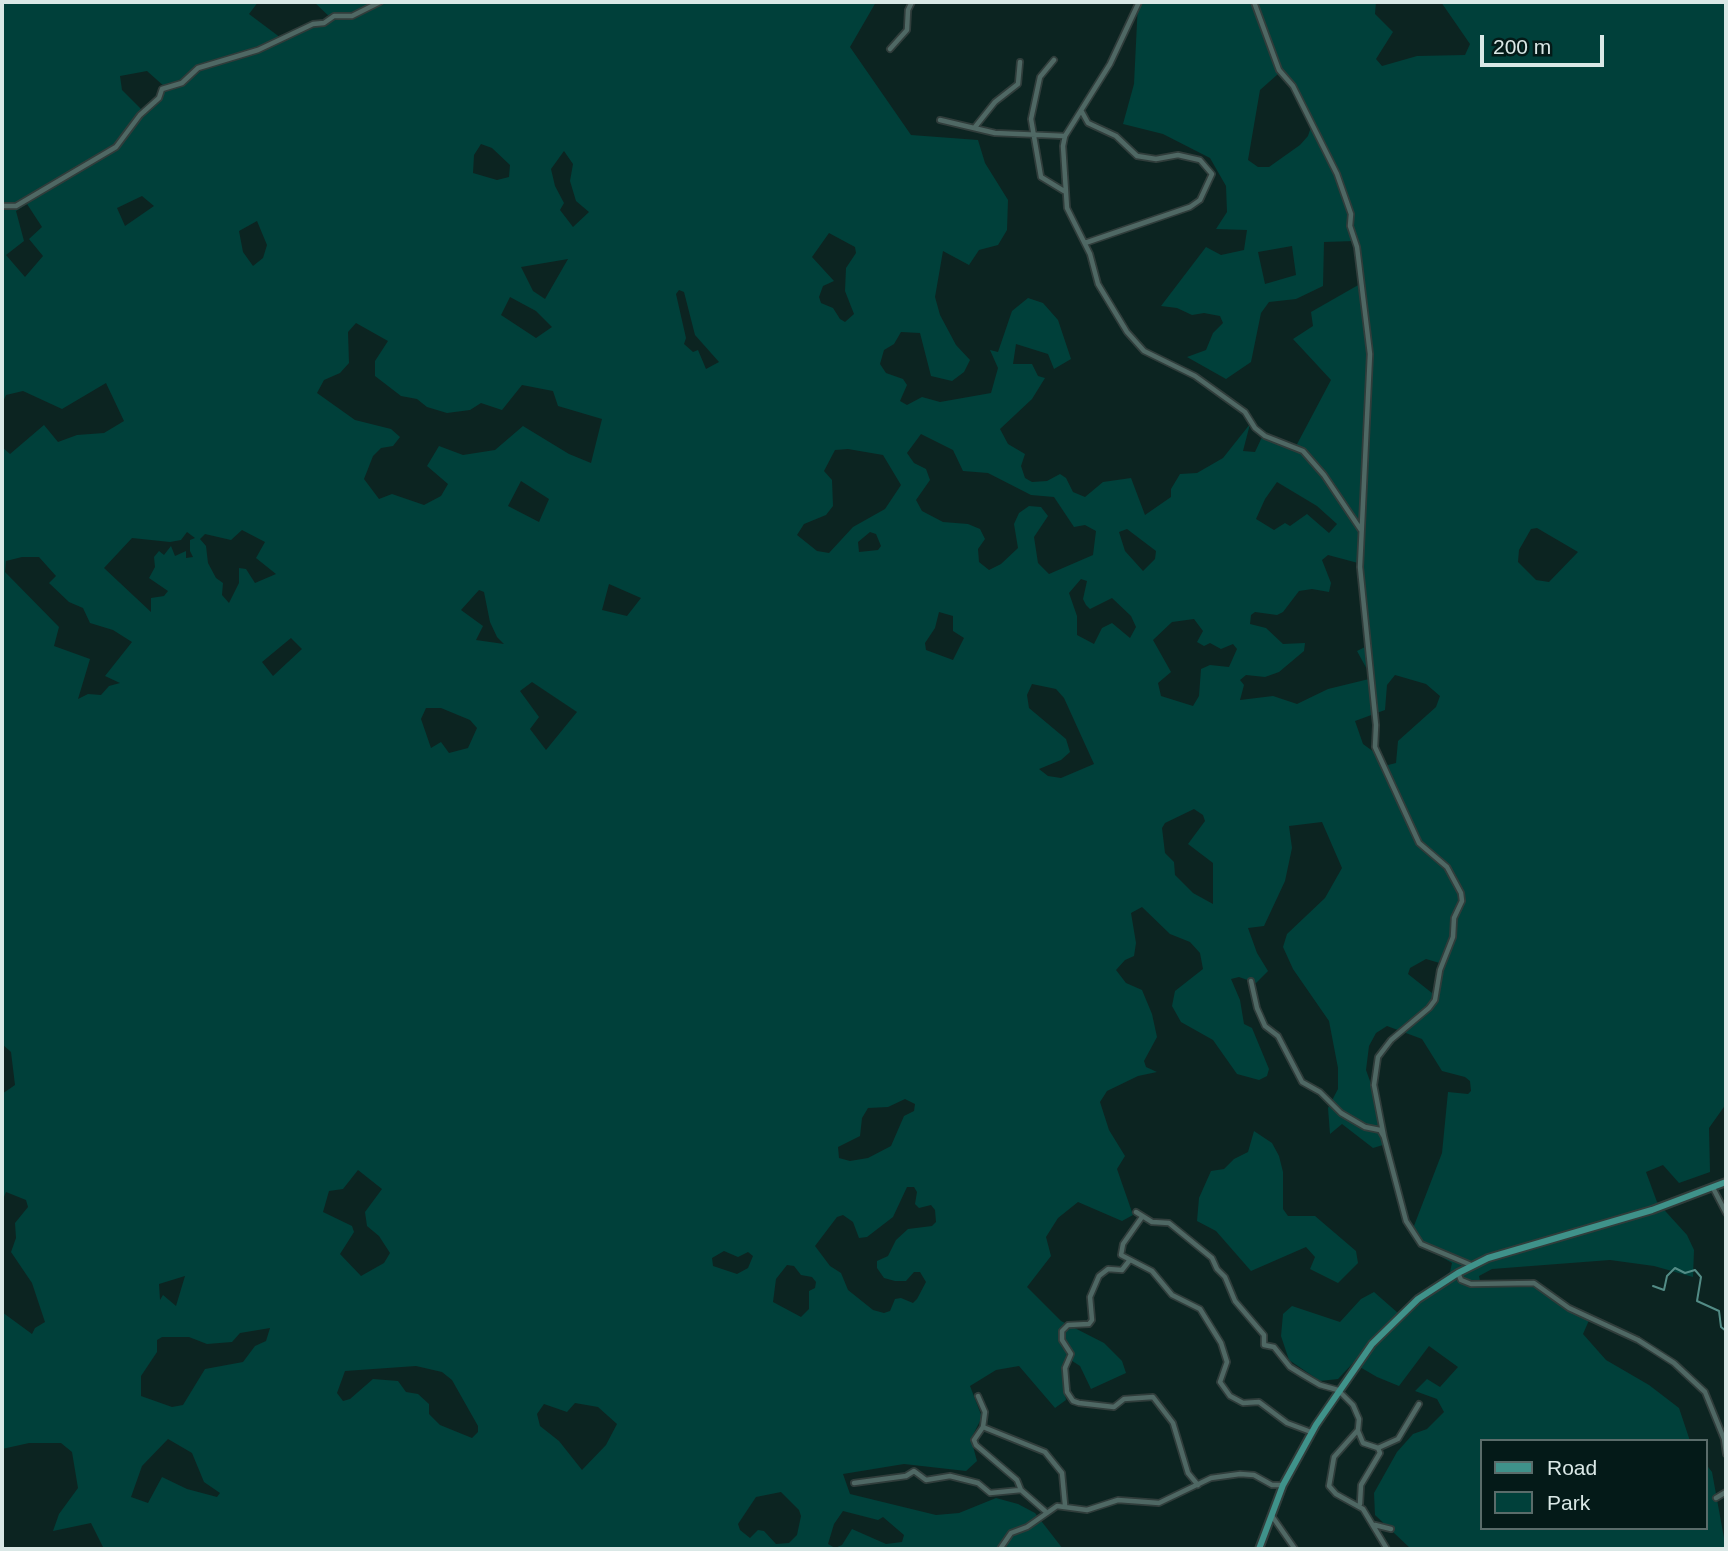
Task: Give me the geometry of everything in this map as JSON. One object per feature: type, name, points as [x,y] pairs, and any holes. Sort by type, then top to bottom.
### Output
[{"type":"main road","points":[[1259,1549],[1283,1485],[1311,1432],[1372,1345],[1402,1313],[1471,1265],[1652,1210],[1726,1182]]},
{"type":"street","points":[[2,206],[16,206],[116,147],[140,115],[159,98],[162,89],[182,83],[198,68],[258,50],[313,24],[324,23],[334,16],[352,16],[380,2]]},
{"type":"street","points":[[890,48],[907,30],[908,10],[912,2]]},
{"type":"street","points":[[1139,2],[1131,23],[1066,135],[1063,146],[1069,215],[1085,243],[1098,284],[1127,332],[1144,351],[1206,383],[1245,412],[1255,428],[1265,436],[1303,451],[1324,475],[1362,532]]},
{"type":"street","points":[[1254,2],[1279,70],[1293,86],[1321,141],[1351,214],[1350,226],[1357,247],[1370,354],[1360,567],[1376,725],[1375,747],[1407,823],[1419,843],[1447,867],[1461,892],[1462,901],[1454,918],[1453,937],[1440,970],[1435,1000],[1391,1040],[1378,1057],[1374,1085],[1398,1195],[1416,1238],[1428,1248],[1471,1265]]},
{"type":"street","points":[[1054,60],[1040,77],[1031,119],[1032,133],[1041,177],[1065,192]]},
{"type":"street","points":[[975,128],[996,102],[1018,84],[1020,62]]},
{"type":"street","points":[[1082,111],[1088,123],[1116,135],[1137,156],[1156,159],[1178,155],[1200,160],[1212,174],[1200,201],[1190,207],[1085,243]]},
{"type":"street","points":[[940,120],[995,133],[1066,135]]},
{"type":"street","points":[[1251,981],[1256,1008],[1265,1026],[1278,1036],[1302,1082],[1320,1092],[1341,1113],[1365,1127],[1380,1130],[1384,1137]]},
{"type":"street","points":[[1713,1188],[1726,1213]]},
{"type":"street","points":[[1136,1212],[1152,1222],[1168,1223],[1212,1258],[1225,1277],[1235,1301],[1264,1335],[1264,1345],[1274,1347],[1290,1367],[1320,1385],[1338,1390],[1357,1413],[1358,1430],[1363,1443],[1378,1448],[1398,1438],[1419,1404]]},
{"type":"street","points":[[1142,1217],[1120,1250],[1129,1261],[1152,1271],[1172,1295],[1200,1309],[1221,1343],[1227,1362],[1220,1382],[1230,1396],[1243,1403],[1259,1402],[1287,1423],[1311,1432]]},
{"type":"street","points":[[1129,1261],[1122,1270],[1108,1269],[1100,1276],[1090,1297],[1092,1320],[1089,1324],[1068,1325],[1062,1331],[1062,1340],[1070,1354],[1065,1368],[1067,1392],[1073,1401],[1114,1407],[1124,1399],[1153,1397],[1173,1423],[1188,1473],[1198,1485]]},
{"type":"street","points":[[1458,1273],[1461,1280],[1471,1284],[1534,1283],[1569,1308],[1638,1340],[1695,1380],[1705,1392],[1725,1438],[1726,1454]]},
{"type":"street","points":[[978,1396],[985,1406],[983,1427],[974,1440],[976,1445],[1017,1480],[1021,1490],[1045,1509],[1045,1512]]},
{"type":"street","points":[[983,1427],[1045,1452],[1062,1473],[1065,1505]]},
{"type":"street","points":[[1358,1430],[1334,1457],[1329,1486],[1336,1494],[1363,1509]]},
{"type":"street","points":[[1378,1448],[1380,1457],[1359,1495],[1359,1503],[1387,1549]]},
{"type":"street","points":[[854,1483],[906,1476],[914,1471],[926,1480],[950,1476],[978,1483],[990,1493],[1021,1490]]},
{"type":"street","points":[[1000,1549],[1011,1533],[1027,1527],[1045,1512],[1065,1505],[1087,1510],[1118,1500],[1159,1503],[1211,1478],[1240,1474],[1254,1475],[1272,1485],[1283,1485]]},
{"type":"street","points":[[1716,1498],[1726,1492]]},
{"type":"street","points":[[1271,1515],[1293,1548]]},
{"type":"street","points":[[1374,1525],[1391,1529]]},
{"type":"green space","points":[[2,2],[258,2],[249,14],[285,41],[310,25],[333,20],[314,2],[876,2],[850,47],[911,135],[978,140],[985,163],[1008,200],[1007,230],[998,245],[979,250],[969,265],[943,251],[935,297],[940,315],[956,345],[970,360],[964,372],[952,381],[931,376],[920,333],[901,332],[894,344],[884,350],[880,364],[886,373],[903,379],[907,385],[900,401],[907,405],[922,397],[940,402],[991,393],[998,368],[990,350],[998,352],[1012,311],[1028,298],[1043,303],[1058,320],[1071,359],[1054,369],[1048,354],[1016,344],[1013,364],[1032,364],[1038,376],[1045,378],[1032,399],[1000,429],[1008,444],[1025,454],[1021,466],[1025,478],[1032,482],[1047,481],[1060,474],[1066,478],[1073,492],[1085,497],[1103,482],[1131,478],[1145,515],[1171,497],[1171,489],[1180,474],[1197,473],[1223,458],[1250,424],[1243,451],[1255,452],[1262,437],[1295,448],[1331,380],[1293,339],[1313,326],[1311,312],[1360,284],[1355,241],[1324,242],[1323,286],[1296,299],[1269,302],[1261,313],[1251,362],[1226,379],[1187,357],[1206,350],[1213,333],[1223,323],[1220,316],[1204,313],[1192,315],[1177,308],[1161,306],[1206,247],[1221,255],[1244,250],[1247,230],[1216,229],[1227,212],[1226,186],[1210,158],[1163,134],[1123,124],[1134,84],[1138,2],[1376,2],[1375,14],[1393,32],[1376,59],[1382,66],[1417,56],[1465,55],[1470,44],[1441,2],[1726,2],[1726,1104],[1709,1128],[1710,1172],[1679,1183],[1663,1165],[1646,1172],[1657,1202],[1687,1235],[1694,1250],[1693,1277],[1654,1266],[1610,1260],[1492,1269],[1479,1276],[1480,1281],[1495,1284],[1537,1283],[1563,1304],[1590,1318],[1583,1334],[1606,1360],[1649,1385],[1679,1408],[1689,1439],[1480,1439],[1480,1530],[1707,1530],[1707,1466],[1712,1472],[1726,1549],[1411,1549],[1375,1515],[1374,1493],[1397,1452],[1413,1434],[1427,1429],[1444,1412],[1437,1399],[1415,1391],[1427,1379],[1440,1387],[1458,1367],[1429,1346],[1399,1386],[1353,1363],[1338,1379],[1320,1381],[1289,1360],[1281,1336],[1283,1314],[1292,1306],[1340,1322],[1361,1299],[1374,1292],[1398,1313],[1450,1272],[1452,1263],[1419,1244],[1412,1231],[1442,1153],[1448,1092],[1468,1094],[1471,1091],[1470,1081],[1465,1077],[1442,1071],[1422,1039],[1387,1026],[1376,1033],[1369,1046],[1366,1070],[1375,1095],[1383,1145],[1373,1148],[1342,1124],[1330,1134],[1328,1108],[1338,1089],[1338,1068],[1329,1021],[1293,969],[1283,947],[1287,934],[1325,898],[1342,868],[1322,822],[1289,826],[1292,848],[1285,881],[1264,926],[1248,928],[1257,953],[1268,971],[1256,983],[1239,977],[1231,979],[1240,1000],[1244,1024],[1252,1028],[1269,1069],[1267,1076],[1259,1080],[1237,1074],[1213,1040],[1181,1022],[1172,1006],[1175,991],[1203,969],[1200,953],[1190,942],[1170,934],[1142,907],[1131,913],[1136,943],[1134,956],[1125,960],[1116,970],[1126,983],[1142,990],[1152,1014],[1157,1037],[1144,1061],[1146,1067],[1157,1072],[1138,1076],[1107,1091],[1100,1102],[1109,1130],[1125,1156],[1117,1169],[1133,1215],[1122,1221],[1078,1202],[1058,1218],[1046,1237],[1051,1256],[1027,1287],[1061,1321],[1104,1343],[1122,1361],[1126,1373],[1091,1389],[1080,1366],[1066,1357],[1062,1373],[1066,1400],[1055,1408],[1019,1366],[996,1370],[970,1386],[982,1417],[971,1439],[977,1461],[966,1471],[904,1464],[843,1474],[850,1494],[936,1515],[959,1513],[996,1498],[1018,1504],[1035,1513],[1063,1549],[104,1549],[91,1523],[53,1531],[59,1514],[78,1488],[72,1452],[61,1443],[29,1443],[2,1449],[2,1312],[32,1334],[35,1328],[45,1322],[32,1283],[11,1252],[16,1238],[15,1223],[28,1207],[26,1200],[6,1192],[2,1202],[2,1094],[15,1085],[11,1052],[2,1044],[2,447],[10,454],[44,425],[58,442],[77,435],[104,433],[124,421],[106,383],[62,409],[23,391],[6,395],[2,404]],"holes":[[[147,71],[165,87],[144,112],[122,90],[120,76]],[[1278,74],[1295,92],[1312,124],[1308,136],[1300,145],[1269,167],[1258,167],[1248,160],[1260,90]],[[481,144],[492,148],[510,165],[509,177],[497,180],[473,173],[474,155]],[[564,151],[573,164],[570,181],[576,201],[589,212],[573,227],[560,210],[564,203],[555,186],[551,169]],[[142,196],[154,206],[125,226],[117,208]],[[27,204],[42,227],[29,239],[43,256],[25,277],[6,255],[24,241],[16,211]],[[257,221],[267,245],[263,258],[253,266],[243,252],[239,231]],[[829,233],[855,247],[856,253],[846,268],[845,291],[854,314],[845,322],[833,308],[821,303],[819,297],[823,286],[834,281],[812,257]],[[1292,246],[1296,275],[1265,284],[1258,252]],[[568,259],[545,299],[533,291],[521,267]],[[679,290],[684,292],[695,335],[719,362],[706,369],[698,350],[693,352],[684,344],[686,338],[676,294]],[[510,297],[536,311],[552,327],[536,338],[501,315]],[[356,323],[388,341],[375,361],[375,376],[401,396],[417,399],[427,407],[447,413],[470,410],[481,403],[502,410],[522,385],[553,391],[558,406],[602,419],[591,463],[569,454],[523,426],[495,450],[463,455],[439,446],[427,466],[448,484],[441,496],[424,505],[392,494],[379,499],[364,479],[373,456],[381,448],[393,446],[400,437],[391,429],[355,420],[317,393],[324,380],[340,373],[349,363],[348,332]],[[921,434],[953,450],[963,471],[988,473],[1031,495],[1054,497],[1074,527],[1085,525],[1096,531],[1093,555],[1049,574],[1038,563],[1034,537],[1048,516],[1041,507],[1029,506],[1019,513],[1014,524],[1018,548],[1001,564],[989,570],[979,562],[978,549],[985,539],[980,529],[968,524],[943,522],[922,511],[916,500],[930,480],[926,469],[914,463],[907,453]],[[848,449],[883,455],[901,485],[885,509],[853,527],[829,553],[817,551],[797,535],[804,524],[826,515],[833,506],[832,480],[824,471],[835,450]],[[521,481],[549,499],[539,522],[508,506]],[[1277,482],[1317,506],[1337,524],[1329,533],[1307,514],[1290,526],[1285,523],[1274,530],[1256,519]],[[1537,528],[1578,552],[1549,582],[1536,580],[1518,562],[1519,550],[1531,529]],[[1127,529],[1156,551],[1155,559],[1143,571],[1125,551],[1119,532]],[[242,530],[265,542],[256,558],[276,574],[255,583],[246,569],[239,568],[239,583],[229,603],[222,595],[223,583],[216,578],[208,563],[206,546],[200,539],[205,534],[231,540]],[[187,532],[195,538],[190,540],[193,557],[186,558],[186,551],[175,556],[171,546],[164,555],[159,551],[154,557],[155,567],[149,578],[168,591],[164,596],[151,598],[151,612],[104,568],[132,538],[170,542],[181,540]],[[870,532],[876,534],[881,546],[878,550],[859,552],[858,542]],[[1328,555],[1358,563],[1367,646],[1357,651],[1369,673],[1369,679],[1328,689],[1297,704],[1273,696],[1240,700],[1244,685],[1240,680],[1246,675],[1265,677],[1279,672],[1304,651],[1305,643],[1283,644],[1266,628],[1250,624],[1251,615],[1255,612],[1277,615],[1283,612],[1299,591],[1312,589],[1329,592],[1331,583],[1322,560]],[[39,557],[56,576],[49,583],[69,602],[83,608],[90,623],[113,630],[132,642],[105,676],[120,683],[109,686],[101,695],[88,694],[78,699],[90,659],[54,646],[59,627],[5,572],[6,561]],[[1081,579],[1087,581],[1083,599],[1090,609],[1112,598],[1131,616],[1136,627],[1130,638],[1112,623],[1102,628],[1094,644],[1077,635],[1077,616],[1069,593]],[[609,584],[641,598],[627,616],[602,610]],[[479,590],[484,592],[490,622],[497,637],[504,644],[476,640],[483,626],[461,610]],[[939,612],[953,616],[953,631],[964,638],[953,660],[926,650],[925,643],[935,628]],[[1194,619],[1203,631],[1197,642],[1204,646],[1210,643],[1221,649],[1233,644],[1237,649],[1229,667],[1210,665],[1201,669],[1199,696],[1193,706],[1161,696],[1158,683],[1171,672],[1153,640],[1172,622]],[[291,638],[302,649],[273,676],[262,662]],[[1395,675],[1426,684],[1440,696],[1436,707],[1398,741],[1396,763],[1384,766],[1378,755],[1363,744],[1355,721],[1385,710],[1387,685]],[[532,682],[577,712],[546,750],[530,729],[539,717],[520,691]],[[1032,684],[1056,689],[1064,698],[1094,764],[1061,778],[1048,776],[1039,769],[1061,760],[1070,752],[1066,739],[1029,708],[1027,695]],[[426,708],[441,708],[470,720],[477,728],[468,748],[449,753],[441,742],[431,748],[421,719]],[[1194,809],[1203,815],[1205,821],[1188,844],[1213,863],[1213,904],[1193,893],[1175,875],[1174,862],[1165,853],[1162,828],[1165,823]],[[1426,959],[1443,964],[1432,993],[1408,974],[1410,968]],[[905,1099],[915,1104],[914,1111],[904,1116],[891,1146],[868,1158],[850,1161],[839,1158],[838,1147],[860,1136],[862,1118],[868,1108],[888,1107]],[[358,1170],[382,1189],[365,1212],[367,1226],[379,1236],[390,1253],[384,1263],[361,1276],[340,1254],[354,1232],[352,1226],[323,1212],[329,1191],[343,1189]],[[907,1187],[914,1187],[917,1192],[915,1204],[919,1208],[931,1205],[935,1210],[936,1222],[932,1226],[908,1229],[896,1240],[888,1256],[877,1261],[877,1268],[884,1278],[895,1281],[906,1281],[914,1272],[920,1272],[926,1282],[913,1303],[901,1298],[895,1299],[890,1311],[884,1313],[873,1310],[848,1290],[841,1273],[830,1266],[815,1246],[837,1217],[843,1215],[853,1222],[859,1238],[867,1237],[893,1217]],[[724,1251],[738,1257],[748,1252],[753,1256],[748,1268],[737,1274],[713,1266],[712,1258]],[[787,1265],[794,1266],[801,1275],[812,1277],[816,1282],[815,1288],[809,1291],[809,1309],[801,1317],[773,1302],[776,1279]],[[185,1276],[176,1306],[163,1295],[160,1300],[159,1284]],[[270,1328],[266,1341],[255,1346],[243,1362],[205,1369],[183,1405],[172,1407],[141,1396],[141,1376],[157,1352],[157,1340],[162,1337],[189,1337],[207,1344],[232,1342],[240,1333]],[[416,1366],[442,1372],[452,1380],[478,1426],[478,1432],[472,1438],[440,1425],[429,1414],[429,1404],[418,1394],[406,1392],[398,1381],[373,1379],[350,1399],[343,1401],[337,1393],[345,1371]],[[575,1403],[598,1407],[617,1424],[606,1445],[582,1470],[559,1441],[540,1426],[537,1414],[544,1404],[567,1412]],[[168,1439],[192,1453],[204,1482],[220,1493],[217,1497],[187,1489],[162,1477],[148,1503],[131,1497],[142,1466]],[[781,1492],[799,1510],[801,1516],[797,1535],[789,1543],[776,1544],[764,1531],[758,1530],[750,1538],[740,1530],[738,1524],[756,1497]],[[843,1511],[878,1520],[883,1517],[904,1535],[902,1542],[886,1544],[852,1529],[842,1545],[835,1548],[828,1544],[834,1524]]]},
{"type":"green space","points":[[1254,1131],[1272,1143],[1279,1156],[1283,1172],[1283,1209],[1288,1216],[1315,1216],[1356,1251],[1358,1263],[1338,1283],[1310,1269],[1315,1257],[1306,1247],[1251,1271],[1216,1231],[1197,1221],[1199,1198],[1211,1171],[1224,1169],[1234,1159],[1248,1152]]},
{"type":"waterway","points":[[1653,1286],[1664,1290],[1667,1276],[1675,1268],[1685,1273],[1695,1270],[1701,1277],[1697,1301],[1719,1311],[1721,1327],[1726,1331]]}]
